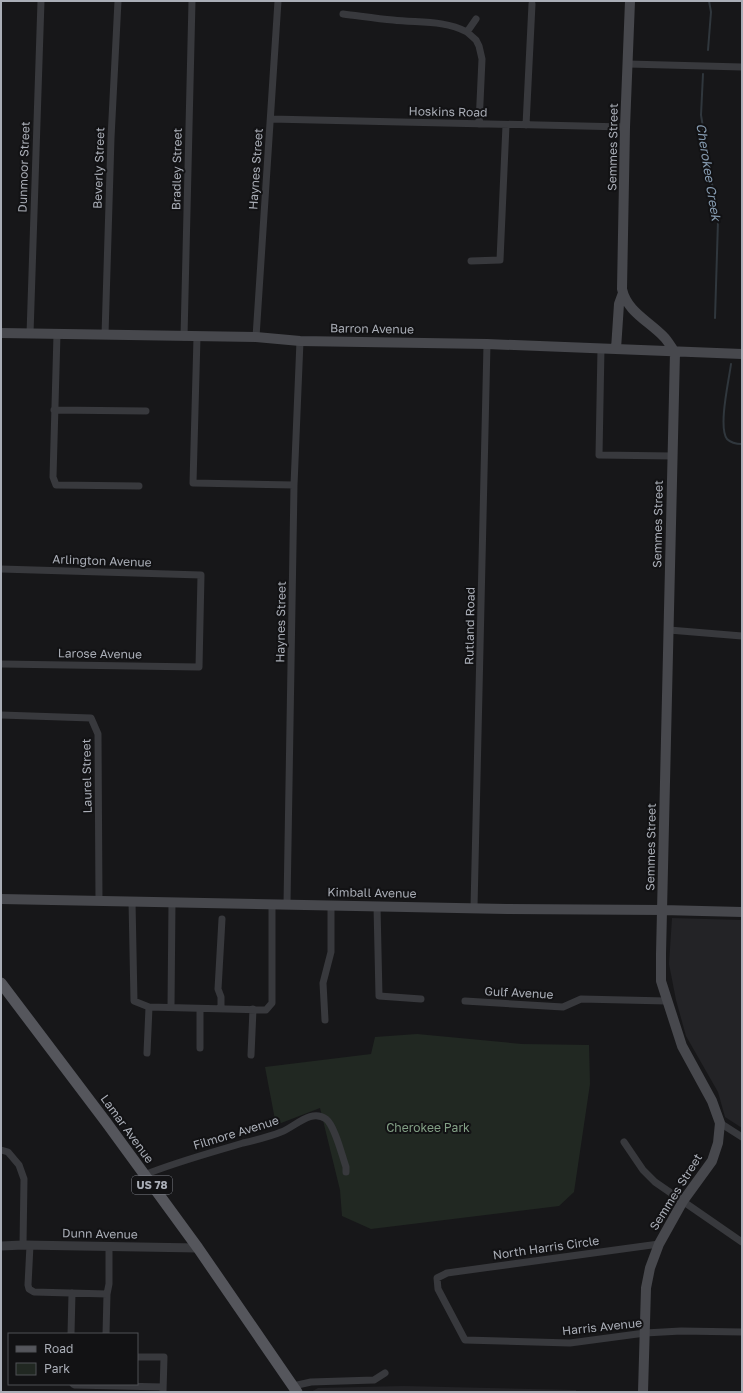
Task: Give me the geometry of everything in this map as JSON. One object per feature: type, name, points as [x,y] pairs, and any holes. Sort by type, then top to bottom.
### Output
[{"type":"main road","name":"Semmes Street","points":[[616,349],[619,304],[623,293],[625,127],[630,1]]},
{"type":"main road","name":"Semmes Street","points":[[623,293],[633,311],[664,337],[675,352],[661,981],[682,1046],[712,1101],[720,1123],[718,1143],[712,1161],[683,1201],[659,1244],[650,1268],[646,1288],[643,1392]]},
{"type":"main road","name":"Barron Avenue","points":[[1,333],[256,338],[300,341],[487,344],[742,354]]},
{"type":"main road","name":"Kimball Avenue","points":[[1,899],[742,912]]},
{"type":"main road","name":"Lamar Avenue","points":[[1,983],[106,1122],[198,1248],[295,1389]]},
{"type":"street","name":"Dunmoor Street","points":[[30,334],[41,1]]},
{"type":"street","name":"Beverly Street","points":[[105,335],[111,146],[118,1]]},
{"type":"street","name":"Bradley Street","points":[[184,337],[192,1]]},
{"type":"street","name":"Haynes Street","points":[[256,338],[278,1]]},
{"type":"street","points":[[526,125],[532,4]]},
{"type":"street","points":[[344,14],[394,20],[439,23],[450,25],[467,32],[476,40],[482,59],[479,124]]},
{"type":"street","points":[[467,32],[476,19]]},
{"type":"street","points":[[628,64],[742,67]]},
{"type":"street","name":"Hoskins Road","points":[[271,119],[625,127]]},
{"type":"street","points":[[471,261],[500,260],[506,125]]},
{"type":"street","points":[[57,334],[52,477],[56,485],[139,486]]},
{"type":"street","points":[[197,337],[193,483],[294,486]]},
{"type":"street","name":"Haynes Street","points":[[287,904],[294,486],[300,341]]},
{"type":"street","name":"Rutland Road","points":[[474,908],[487,344]]},
{"type":"street","points":[[601,348],[599,455],[673,456]]},
{"type":"street","points":[[54,410],[146,411]]},
{"type":"street","name":"Arlington Avenue","points":[[1,568],[201,575],[199,666]]},
{"type":"street","points":[[669,630],[742,636]]},
{"type":"street","name":"Larose Avenue","points":[[1,664],[199,666]]},
{"type":"street","name":"Laurel Street","points":[[1,715],[91,718],[94,723],[98,734],[99,762],[99,901]]},
{"type":"street","points":[[132,902],[134,1001],[149,1007],[266,1010],[272,1002],[272,904]]},
{"type":"street","points":[[171,1007],[172,902]]},
{"type":"street","points":[[324,1020],[323,983],[331,952],[331,905]]},
{"type":"street","points":[[378,906],[379,996],[421,999]]},
{"type":"street","points":[[221,1009],[221,997],[218,989],[222,919]]},
{"type":"street","name":"Gulf Avenue","points":[[465,1001],[564,1007],[581,999],[667,1001]]},
{"type":"street","points":[[147,1053],[149,1007]]},
{"type":"street","points":[[200,1009],[200,1048]]},
{"type":"street","points":[[251,1055],[253,1009]]},
{"type":"street","name":"Filmore Avenue","points":[[144,1175],[166,1166],[282,1132],[306,1117],[314,1116],[326,1120],[331,1125],[346,1167],[346,1172]]},
{"type":"street","points":[[720,1123],[742,1137]]},
{"type":"street","points":[[624,1142],[643,1170],[655,1182],[742,1242]]},
{"type":"street","points":[[1,1150],[8,1152],[19,1165],[24,1179],[28,1285],[31,1291],[106,1294]]},
{"type":"street","name":"North Harris Circle","points":[[465,1340],[438,1290],[438,1278],[447,1273],[659,1244]]},
{"type":"street","name":"Dunn Avenue","points":[[1,1246],[26,1245],[198,1248]]},
{"type":"street","points":[[106,1333],[106,1294],[109,1284],[109,1246]]},
{"type":"street","points":[[71,1333],[72,1293]]},
{"type":"street","name":"Harris Avenue","points":[[465,1340],[570,1343],[645,1333],[681,1331],[742,1332]]},
{"type":"street","points":[[75,1385],[163,1389],[164,1357],[138,1357]]},
{"type":"street","points":[[295,1389],[311,1382],[374,1380],[385,1373]]},
{"type":"shaded area","points":[[672,918],[742,920],[742,1128],[725,1117],[718,1092],[686,1036],[676,1000],[669,964]]},
{"type":"shaded area","points":[[404,1386],[576,1390],[576,1392],[311,1392],[318,1388]]},
{"type":"green space","name":"Cherokee Park","points":[[417,1034],[522,1044],[589,1045],[590,1084],[574,1192],[559,1206],[371,1229],[342,1216],[340,1190],[320,1108],[276,1125],[265,1067],[371,1054],[375,1037]]},
{"type":"waterway","name":"Cherokee Creek","points":[[708,50],[711,12],[709,1]]},
{"type":"waterway","name":"Cherokee Creek","points":[[703,74],[701,115],[718,221],[715,318]]},
{"type":"waterway","name":"Cherokee Creek","points":[[731,364],[724,414],[725,433],[727,439],[730,441],[742,444]]}]
